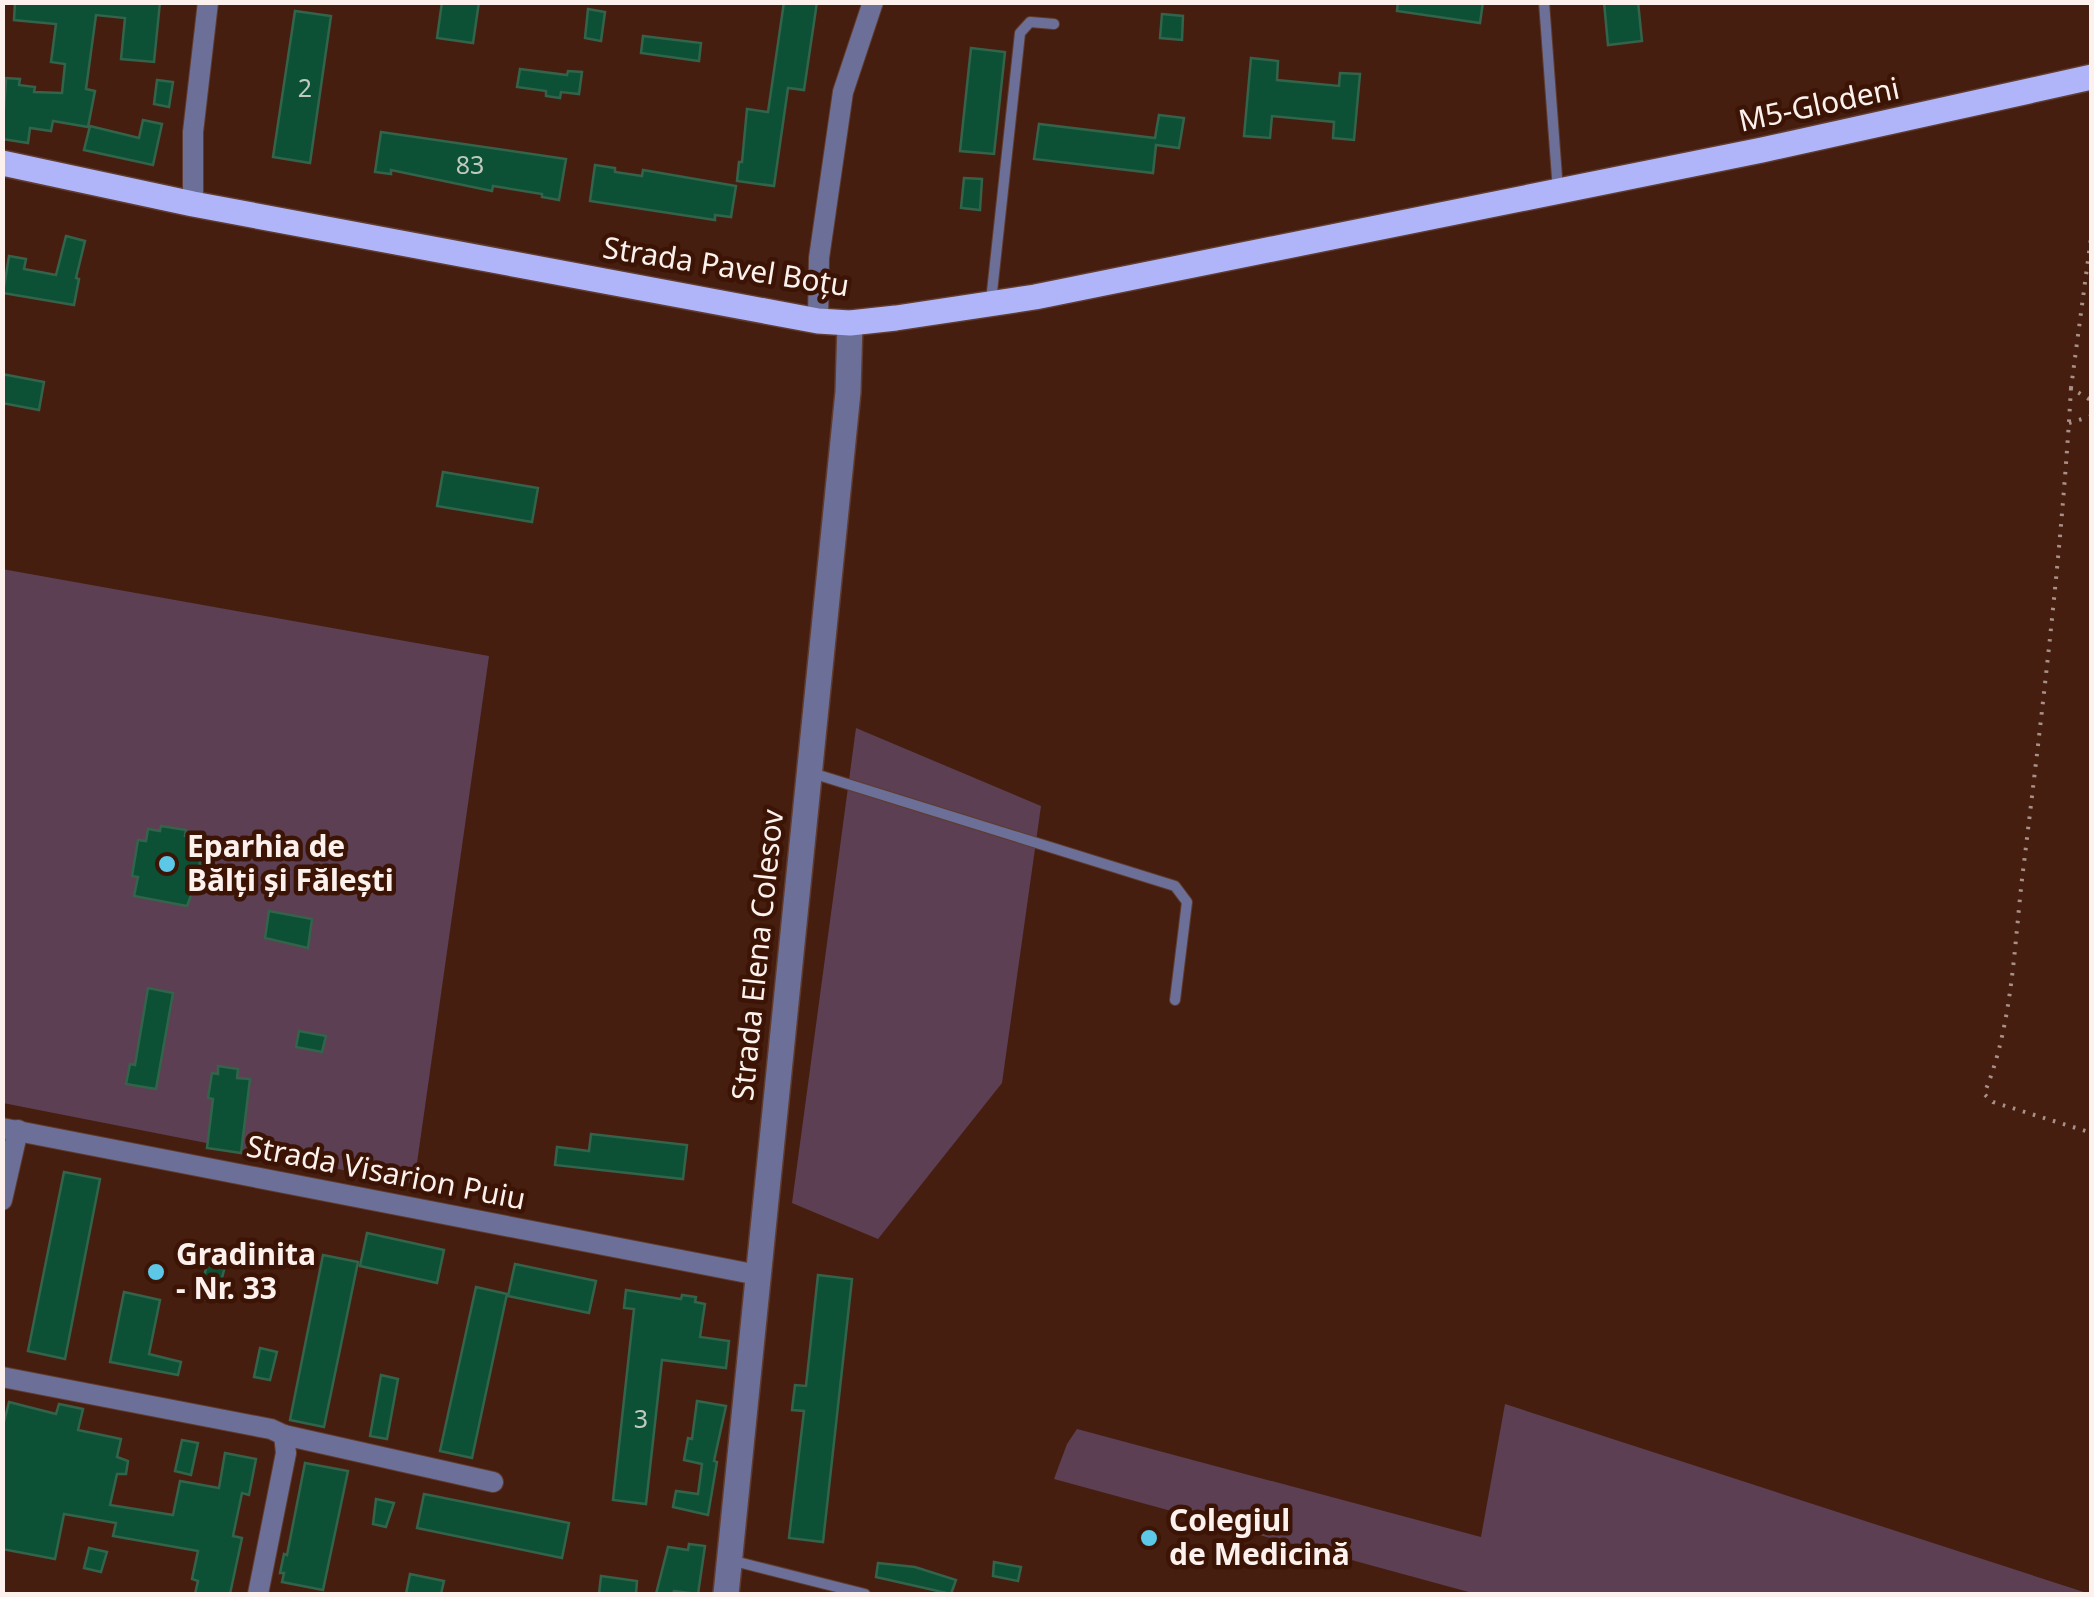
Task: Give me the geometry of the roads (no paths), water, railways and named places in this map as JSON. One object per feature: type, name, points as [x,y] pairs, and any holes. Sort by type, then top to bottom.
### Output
[{"type":"main road","name":"M5-Glodeni","points":[[1558,192],[2092,77]]},
{"type":"main road","name":"Strada Pavel Boțu","points":[[2,163],[193,204],[818,321],[850,322],[991,304],[1558,192]]},
{"type":"street","points":[[193,204],[193,132],[208,2]]},
{"type":"street","points":[[818,321],[819,258],[843,92],[874,2]]},
{"type":"street","name":"Strada Elena Colesov","points":[[726,1594],[848,392],[850,322]]},
{"type":"street","points":[[2,1200],[10,1129]]},
{"type":"street","name":"Strada Visarion Puiu","points":[[10,1129],[758,1275]]},
{"type":"street","points":[[2,1377],[252,1424],[284,1435],[493,1482]]},
{"type":"street","points":[[258,1594],[286,1453],[284,1435]]},
{"type":"lane","points":[[1544,2],[1558,192]]},
{"type":"lane","points":[[991,304],[1020,33],[1030,22],[1054,24]]},
{"type":"lane","points":[[810,772],[1175,886],[1187,902],[1174,1000]]},
{"type":"lane","points":[[730,1560],[865,1594]]},
{"type":"place","name":"Eparhia de Bălți și Fălești","points":[[167,864]]},
{"type":"place","name":"Gradinita - Nr. 33","points":[[156,1272]]},
{"type":"place","name":"Colegiul de Medicină","points":[[1149,1538]]}]
